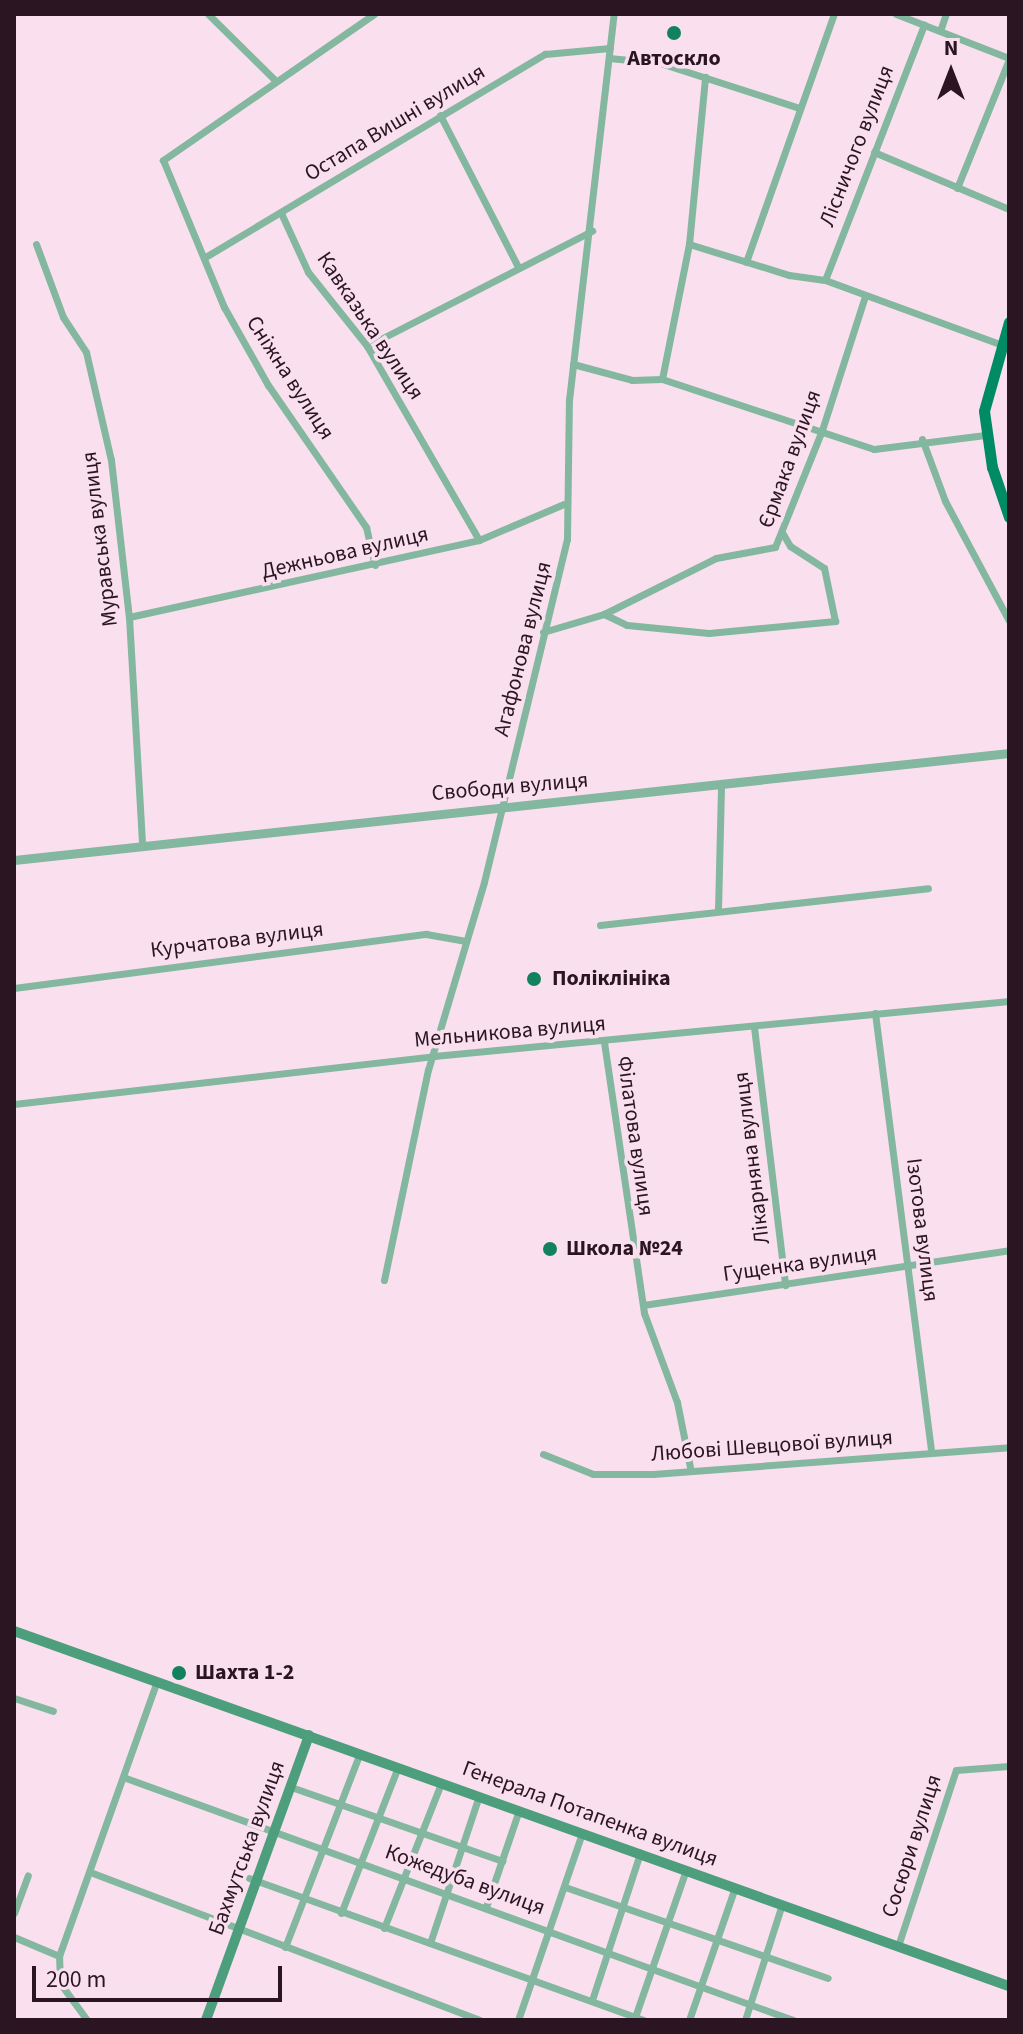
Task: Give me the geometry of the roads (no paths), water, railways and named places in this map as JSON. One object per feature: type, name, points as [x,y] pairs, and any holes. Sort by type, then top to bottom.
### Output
[{"type":"main road","points":[[1009,322],[995,360],[985,435],[1009,517]]},
{"type":"main road","name":"Генерала Потапенка вулиця","points":[[14,1631],[782,1904],[900,1942],[1009,1986]]},
{"type":"main road","name":"Бахмутська вулиця","points":[[206,2020],[252,1880],[275,1832],[309,1735]]},
{"type":"street","points":[[208,14],[276,81],[374,14]]},
{"type":"street","name":"Агафонова вулиця","points":[[384,1280],[434,1056],[504,807],[567,539],[564,504],[573,364],[592,231],[614,14]]},
{"type":"street","points":[[746,262],[834,14]]},
{"type":"street","points":[[896,14],[1009,58],[957,188]]},
{"type":"street","points":[[940,31],[946,14]]},
{"type":"street","name":"Лісничого вулиця","points":[[825,280],[924,25]]},
{"type":"street","name":"Остапа Вишні вулиця","points":[[207,256],[545,54],[610,48]]},
{"type":"street","points":[[609,58],[660,63],[799,108]]},
{"type":"street","points":[[662,379],[689,244],[705,77]]},
{"type":"street","name":"Сніжна вулиця","points":[[276,81],[163,160],[255,366],[366,527],[375,565]]},
{"type":"street","points":[[440,115],[518,267]]},
{"type":"street","points":[[874,152],[1009,209]]},
{"type":"street","name":"Кавказька вулиця","points":[[281,213],[308,272],[367,346],[479,540]]},
{"type":"street","points":[[367,346],[592,231]]},
{"type":"street","name":"Муравська вулиця","points":[[36,244],[94,382],[111,460],[129,617],[142,845]]},
{"type":"street","points":[[689,244],[746,262],[825,280],[1000,344]]},
{"type":"street","name":"Єрмака вулиця","points":[[543,632],[604,614],[716,558],[767,552],[783,533],[822,430],[865,296]]},
{"type":"street","points":[[995,360],[1009,358]]},
{"type":"street","points":[[573,364],[632,380],[662,379],[874,449],[922,439],[985,435]]},
{"type":"street","points":[[922,439],[945,501],[1009,621]]},
{"type":"street","name":"Дежньова вулиця","points":[[129,617],[479,540],[564,504]]},
{"type":"street","points":[[604,614],[627,625],[709,633],[835,621],[824,568],[790,546],[783,533]]},
{"type":"street","name":"Свободи вулиця","points":[[14,860],[1009,753]]},
{"type":"street","points":[[718,910],[721,784]]},
{"type":"street","points":[[600,925],[928,888]]},
{"type":"street","name":"Курчатова вулиця","points":[[14,988],[426,934],[464,941]]},
{"type":"street","name":"Мельникова вулиця","points":[[14,1104],[434,1056],[1009,1001]]},
{"type":"street","name":"Ізотова вулиця","points":[[875,1013],[931,1452]]},
{"type":"street","name":"Лікарняна вулиця","points":[[754,1027],[785,1285]]},
{"type":"street","name":"Філатова вулиця","points":[[604,1042],[643,1305],[677,1402],[690,1467]]},
{"type":"street","name":"Гущенка вулиця","points":[[643,1305],[1009,1250]]},
{"type":"street","name":"Любові Шевцової вулиця","points":[[543,1454],[593,1474],[1009,1447]]},
{"type":"street","points":[[87,2020],[60,1983],[59,1956],[157,1681]]},
{"type":"street","points":[[14,1698],[53,1711]]},
{"type":"street","points":[[285,1947],[360,1753]]},
{"type":"street","name":"Сосюри вулиця","points":[[900,1942],[956,1770],[1009,1766]]},
{"type":"street","points":[[341,1913],[398,1767]]},
{"type":"street","name":"Кожедуба вулиця","points":[[123,1777],[447,1891],[793,2020]]},
{"type":"street","points":[[384,1928],[407,1878],[441,1783]]},
{"type":"street","name":"Кожедуба вулиця","points":[[291,1787],[502,1861]]},
{"type":"street","points":[[430,1943],[479,1796]]},
{"type":"street","points":[[486,1907],[519,1810]]},
{"type":"street","points":[[518,2020],[582,1833]]},
{"type":"street","points":[[592,2000],[605,1951],[624,1906],[640,1853]]},
{"type":"street","points":[[635,2017],[686,1870]]},
{"type":"street","points":[[90,1872],[480,2020]]},
{"type":"street","points":[[14,1913],[28,1875]]},
{"type":"street","points":[[252,1880],[644,2020]]},
{"type":"street","name":"Кожедуба вулиця","points":[[565,1887],[828,1978]]},
{"type":"street","points":[[689,2020],[735,1887]]},
{"type":"street","points":[[745,2020],[782,1904]]},
{"type":"street","points":[[14,1937],[59,1956]]},
{"type":"place","name":"Автоскло","points":[[674,33]]},
{"type":"place","name":"Поліклініка","points":[[534,979]]},
{"type":"place","name":"Школа №24","points":[[550,1249]]},
{"type":"place","name":"Шахта 1-2","points":[[179,1673]]}]
